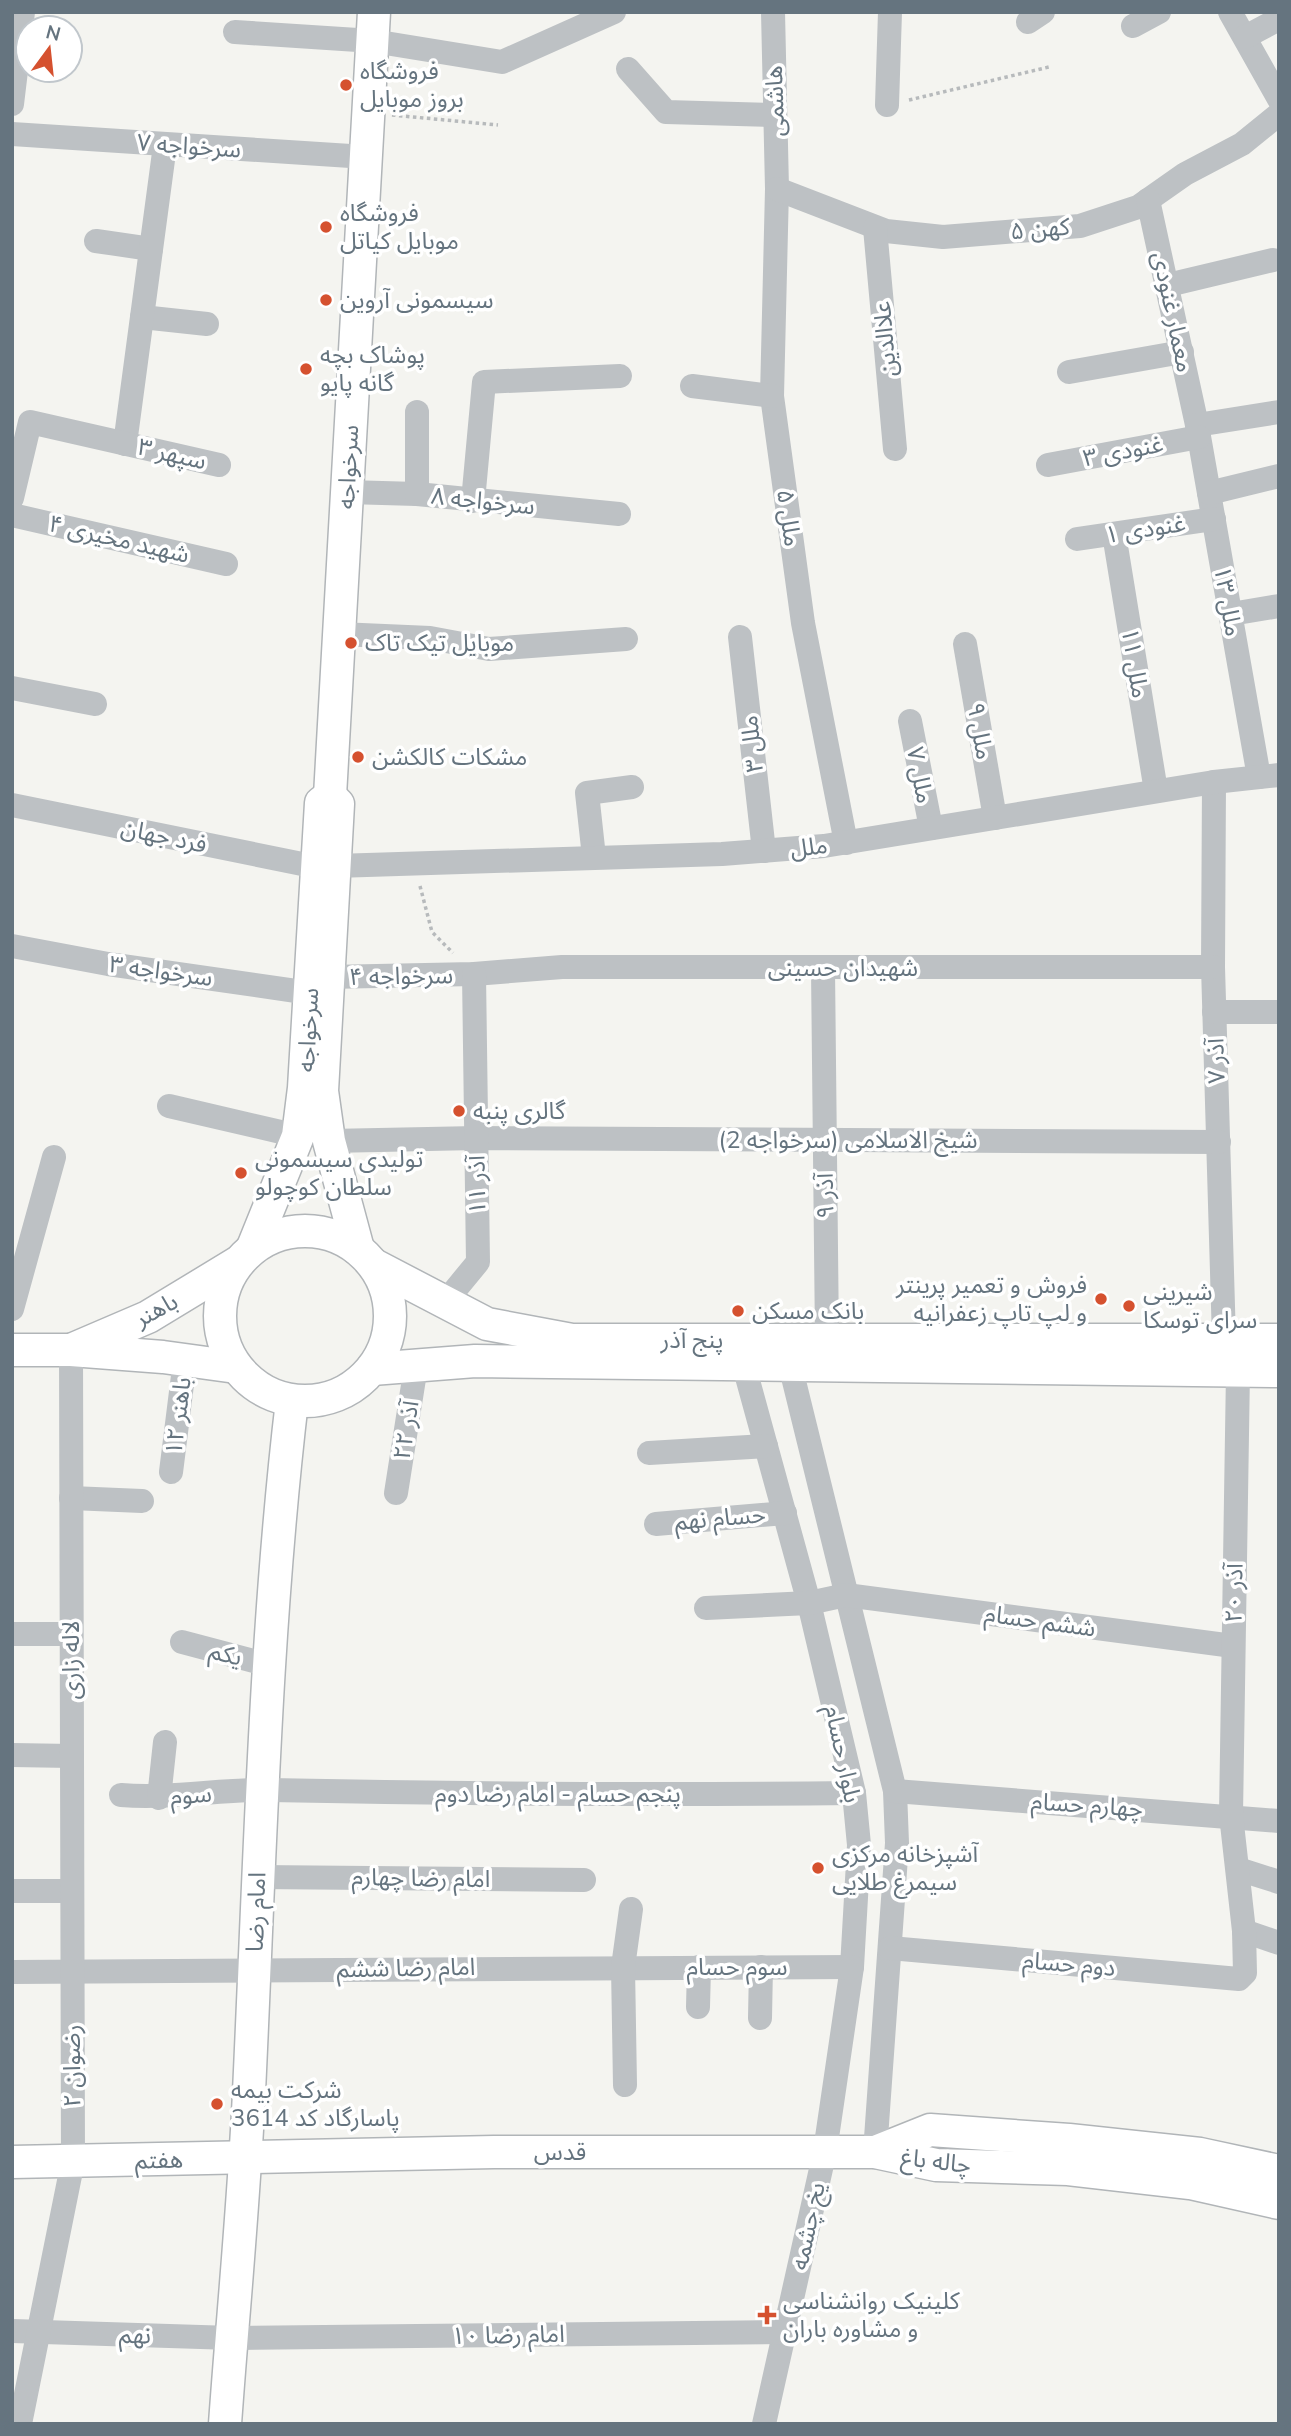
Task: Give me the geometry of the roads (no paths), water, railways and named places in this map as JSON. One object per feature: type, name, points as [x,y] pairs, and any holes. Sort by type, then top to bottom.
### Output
[{"type":"main road","name":"سرخواجه","points":[[245,1255],[273,1198],[298,1136],[319,985],[373,27]]},
{"type":"main road","name":"سرخواجه","points":[[319,985],[322,1091],[328,1141],[343,1194],[366,1257]]},
{"type":"main road","points":[[295,1231],[317,1231],[339,1237],[366,1257],[385,1284],[390,1306],[390,1329],[384,1350],[372,1370],[356,1385],[336,1396],[315,1401],[292,1401],[271,1395],[251,1383],[236,1367],[225,1348],[219,1315],[226,1282],[245,1255],[273,1237],[295,1231]]},
{"type":"main road","name":"باهنر","points":[[71,1350],[148,1317],[245,1255]]},
{"type":"main road","name":"پنج آذر","points":[[366,1257],[487,1324],[572,1340],[1279,1340]]},
{"type":"main road","name":"باهنر","points":[[12,1350],[71,1350],[236,1367]]},
{"type":"main road","name":"پنج آذر","points":[[372,1370],[475,1362],[1279,1371]]},
{"type":"main road","name":"امام رضا","points":[[225,2424],[245,2159],[269,1665],[281,1492],[292,1401]]},
{"type":"main road","name":"چاله باغ","points":[[875,2152],[930,2130],[1069,2140],[1200,2154],[1279,2171]]},
{"type":"main road","name":"قدس","points":[[245,2159],[494,2152],[875,2152]]},
{"type":"main road","name":"چاله باغ","points":[[875,2152],[936,2165],[1068,2169],[1190,2183],[1279,2203]]},
{"type":"main road","name":"هفتم","points":[[12,2162],[245,2159]]},
{"type":"street","points":[[234,32],[373,27],[502,62],[614,12]]},
{"type":"street","name":"هاشمی","points":[[773,12],[778,189]]},
{"type":"street","points":[[887,105],[890,12]]},
{"type":"street","points":[[1133,26],[1159,12]]},
{"type":"street","points":[[1230,12],[1279,99]]},
{"type":"street","points":[[1245,37],[1279,19]]},
{"type":"street","points":[[628,69],[666,112],[775,115]]},
{"type":"street","points":[[12,104],[14,76]]},
{"type":"street","name":"۵ کهن","points":[[778,189],[875,228],[943,237],[1080,226],[1138,207],[1185,174],[1242,144],[1279,114]]},
{"type":"street","name":"سرخواجه ۷","points":[[12,134],[366,157]]},
{"type":"street","points":[[125,444],[165,145]]},
{"type":"street","name":"ملل ۵","points":[[778,189],[772,396],[803,623],[846,843]]},
{"type":"street","name":"معمار غنودی","points":[[1148,200],[1198,431]]},
{"type":"street","name":"علاالدین","points":[[875,228],[895,449]]},
{"type":"street","points":[[96,241],[151,249]]},
{"type":"street","points":[[1168,285],[1273,260]]},
{"type":"street","points":[[142,317],[207,324]]},
{"type":"street","points":[[1069,372],[1182,352]]},
{"type":"street","points":[[473,501],[484,382],[620,376]]},
{"type":"street","points":[[692,386],[772,396]]},
{"type":"street","points":[[417,412],[417,494]]},
{"type":"street","name":"۳ غنودی","points":[[1048,465],[1271,413]]},
{"type":"street","name":"۳ سپهر","points":[[12,498],[30,422],[219,465]]},
{"type":"street","name":"ملل ۱۳","points":[[1198,431],[1231,614],[1269,776]]},
{"type":"street","points":[[1209,493],[1279,476]]},
{"type":"street","name":"۸ سرخواجه","points":[[347,492],[417,494],[619,514]]},
{"type":"street","name":"۴ شهید مخیری","points":[[12,515],[226,564]]},
{"type":"street","name":"۱ غنودی","points":[[1077,539],[1214,519]]},
{"type":"street","name":"۱۱ ملل","points":[[1114,534],[1156,791]]},
{"type":"street","points":[[1231,614],[1279,606]]},
{"type":"street","points":[[339,634],[430,638],[489,649],[626,639]]},
{"type":"street","name":"ملل ۳","points":[[740,637],[764,851]]},
{"type":"street","name":"ملل ۹","points":[[965,644],[995,818]]},
{"type":"street","points":[[12,688],[95,704]]},
{"type":"street","name":"۷ ملل","points":[[909,721],[931,828]]},
{"type":"street","name":"ملل","points":[[326,867],[764,851],[846,843],[1156,791],[1269,776]]},
{"type":"street","name":"آذر ۷","points":[[1214,782],[1213,967],[1224,1340]]},
{"type":"street","points":[[594,857],[587,793],[632,787]]},
{"type":"street","name":"فرد جهان","points":[[12,805],[326,867]]},
{"type":"street","name":"سرخواجه ۳","points":[[12,946],[108,964],[319,985]]},
{"type":"street","name":"شهیدان حسینی","points":[[474,974],[562,967],[1213,967]]},
{"type":"street","name":"۹ آذر","points":[[823,969],[827,1340]]},
{"type":"street","name":"سرخواجه ۴","points":[[319,985],[474,974]]},
{"type":"street","name":"آذر ۱۱","points":[[446,1301],[478,1262],[474,974]]},
{"type":"street","points":[[1214,1012],[1279,1012]]},
{"type":"street","points":[[169,1106],[298,1136]]},
{"type":"street","name":"شیخ الاسلامی (سرخواجه 2)","points":[[328,1141],[477,1138],[1219,1142]]},
{"type":"street","points":[[12,1309],[54,1157]]},
{"type":"street","name":"لاله زاری","points":[[71,1350],[72,1971]]},
{"type":"street","name":"۱۲ باهنر","points":[[171,1472],[185,1360]]},
{"type":"street","name":"بلوار حسام","points":[[790,1365],[895,1791],[897,1843],[875,2152]]},
{"type":"street","name":"۲۲ آذر","points":[[396,1493],[416,1366]]},
{"type":"street","name":"بلوار حسام","points":[[744,1366],[809,1603],[854,1793],[859,1845],[852,1967],[825,2151]]},
{"type":"street","name":"۲۰ آذر","points":[[1238,1371],[1231,1815],[1244,1931],[1245,1973]]},
{"type":"street","points":[[649,1453],[766,1446]]},
{"type":"street","points":[[71,1499],[142,1502]]},
{"type":"street","name":"حسام نهم","points":[[656,1524],[785,1513]]},
{"type":"street","name":"ششم حسام","points":[[706,1608],[809,1603],[846,1595],[1233,1647]]},
{"type":"street","points":[[12,1634],[71,1633]]},
{"type":"street","name":"یکم","points":[[183,1642],[269,1665]]},
{"type":"street","points":[[159,1798],[165,1742]]},
{"type":"street","points":[[12,1755],[72,1756]]},
{"type":"street","name":"پنجم حسام - امام رضا دوم","points":[[262,1790],[546,1796],[854,1793]]},
{"type":"street","name":"سوم","points":[[121,1795],[159,1798],[262,1790]]},
{"type":"street","name":"چهارم حسام","points":[[895,1791],[1231,1815],[1279,1821]]},
{"type":"street","points":[[1238,1869],[1279,1882]]},
{"type":"street","name":"امام رضا چهارم","points":[[258,1877],[584,1880]]},
{"type":"street","points":[[12,1891],[72,1891]]},
{"type":"street","points":[[625,2085],[623,1967],[631,1909]]},
{"type":"street","points":[[1244,1931],[1279,1943]]},
{"type":"street","name":"دوم حسام","points":[[890,1948],[1239,1979],[1245,1973]]},
{"type":"street","name":"سوم حسام","points":[[623,1967],[852,1967]]},
{"type":"street","name":"امام رضا ششم","points":[[12,1972],[623,1967]]},
{"type":"street","points":[[698,2007],[699,1967]]},
{"type":"street","points":[[760,2018],[761,1967]]},
{"type":"street","name":"۲ رضوان","points":[[20,2424],[73,2161],[72,1971]]},
{"type":"street","name":"یخ چشمه","points":[[764,2424],[825,2151]]},
{"type":"street","name":"نهم","points":[[12,2331],[232,2338]]},
{"type":"street","name":"امام رضا ۱۰","points":[[232,2338],[785,2332]]},
{"type":"place","name":"فروشگاه بروز موبایل","points":[[346,85]]},
{"type":"place","name":"فروشگاه موبایل کیاتل","points":[[326,227]]},
{"type":"place","name":"سیسمونی آروین","points":[[326,300]]},
{"type":"place","name":"پوشاک بچه گانه پایو","points":[[306,369]]},
{"type":"place","name":"موبایل تیک تاک","points":[[351,643]]},
{"type":"place","name":"مشکات کالکشن","points":[[358,757]]},
{"type":"place","name":"گالری پنبه","points":[[459,1111]]},
{"type":"place","name":"تولیدی سیسمونی سلطان کوچولو","points":[[241,1173]]},
{"type":"place","name":"فروش و تعمیر پرینتر و لپ تاپ زعفرانیه","points":[[1101,1299]]},
{"type":"place","name":"شیرینی سرای توسکا","points":[[1129,1306]]},
{"type":"place","name":"بانک مسکن","points":[[738,1311]]},
{"type":"place","name":"آشپزخانه مرکزی سیمرغ طلایی","points":[[818,1868]]},
{"type":"place","name":"شرکت بیمه پاسارگاد کد 3614","points":[[217,2104]]},
{"type":"place","name":"کلینیک روانشناسی و مشاوره باران","points":[[767,2315]]}]
